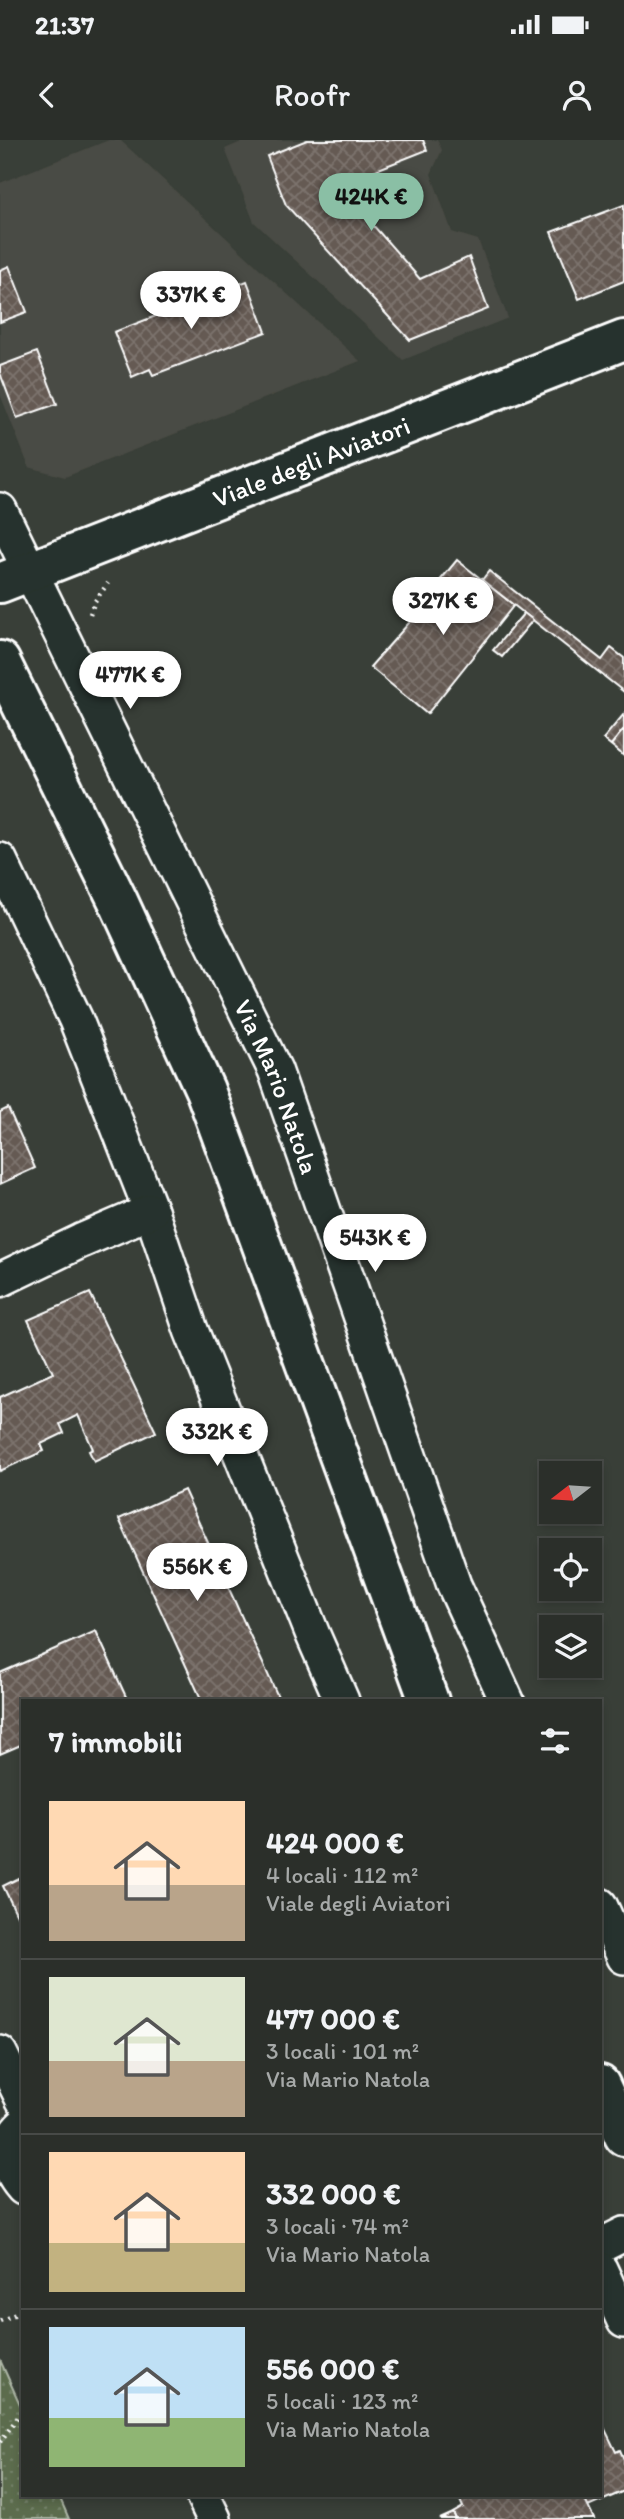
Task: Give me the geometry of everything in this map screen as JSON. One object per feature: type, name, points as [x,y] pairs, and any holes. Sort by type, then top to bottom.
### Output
[{"type":"street","name":"Viale degli Aviatori","points":[[15,577],[624,340]]},
{"type":"street","name":"Via Mario Natola","points":[[0,510],[15,577],[66,642],[275,1070],[454,1585],[506,1699]]},
{"type":"street","points":[[0,661],[118,901],[205,1090],[303,1365],[428,1699]]},
{"type":"street","points":[[0,860],[76,1020],[151,1211],[191,1330],[341,1699]]},
{"type":"street","points":[[0,1280],[80,1241],[151,1211]]},
{"type":"street","points":[[602,1909],[624,1957]]},
{"type":"street","points":[[0,2053],[21,2097]]},
{"type":"street","points":[[602,2089],[624,2136]]},
{"type":"street","points":[[12,2183],[8,2151],[12,2137],[21,2127]]},
{"type":"street","points":[[602,2245],[624,2234]]},
{"type":"street","points":[[602,2273],[624,2321]]},
{"type":"street","points":[[204,2497],[214,2519]]},
{"type":"path","points":[[66,642],[91,631],[88,617],[105,585],[111,580]]},
{"type":"path","points":[[0,2321],[21,2312]]},
{"type":"path","points":[[0,2442],[21,2413]]},
{"type":"shaded area","points":[[109,140],[120,140],[360,361],[65,477],[29,467],[0,394],[0,183]]},
{"type":"shaded area","points":[[246,140],[437,140],[442,150],[431,174],[452,232],[478,240],[508,318],[403,360],[254,222],[225,149]]},
{"type":"green space","points":[[0,2360],[21,2407],[21,2497],[59,2497],[69,2519],[0,2519]]},
{"type":"building","points":[[307,140],[423,140],[427,150],[338,185],[420,279],[469,257],[488,309],[410,340],[286,205],[267,156]]},
{"type":"building","points":[[624,205],[624,281],[579,299],[551,232]]},
{"type":"building","points":[[9,266],[27,312],[0,322],[0,270]]},
{"type":"building","points":[[247,281],[266,332],[153,375],[150,369],[132,377],[114,332]]},
{"type":"building","points":[[37,352],[57,404],[17,418],[0,373],[0,366]]},
{"type":"building","points":[[457,560],[514,605],[427,714],[370,667],[432,597],[429,594]]},
{"type":"building","points":[[489,571],[602,660],[611,648],[624,658],[624,692],[482,580]]},
{"type":"building","points":[[524,613],[533,620],[502,657],[493,650]]},
{"type":"building","points":[[624,714],[624,729],[611,745],[603,739]]},
{"type":"building","points":[[624,729],[624,756],[611,745]]},
{"type":"building","points":[[8,1108],[35,1168],[0,1184],[0,1112]]},
{"type":"building","points":[[90,1293],[156,1432],[94,1461],[89,1451],[93,1449],[78,1415],[60,1424],[64,1433],[41,1444],[44,1451],[0,1471],[0,1397],[53,1373],[28,1320]]},
{"type":"building","points":[[184,1490],[279,1699],[201,1699],[119,1519]]},
{"type":"building","points":[[96,1631],[127,1699],[21,1699],[21,1745],[0,1754],[0,1673]]},
{"type":"building","points":[[21,1877],[21,1924],[3,1886]]},
{"type":"building","points":[[602,2423],[616,2452],[620,2450],[624,2459],[624,2491],[588,2507],[583,2497],[602,2497]]},
{"type":"building","points":[[458,2497],[583,2497],[594,2519],[456,2519],[453,2513],[463,2507]]},
{"type":"building","points":[[453,2513],[456,2519],[440,2519]]}]
